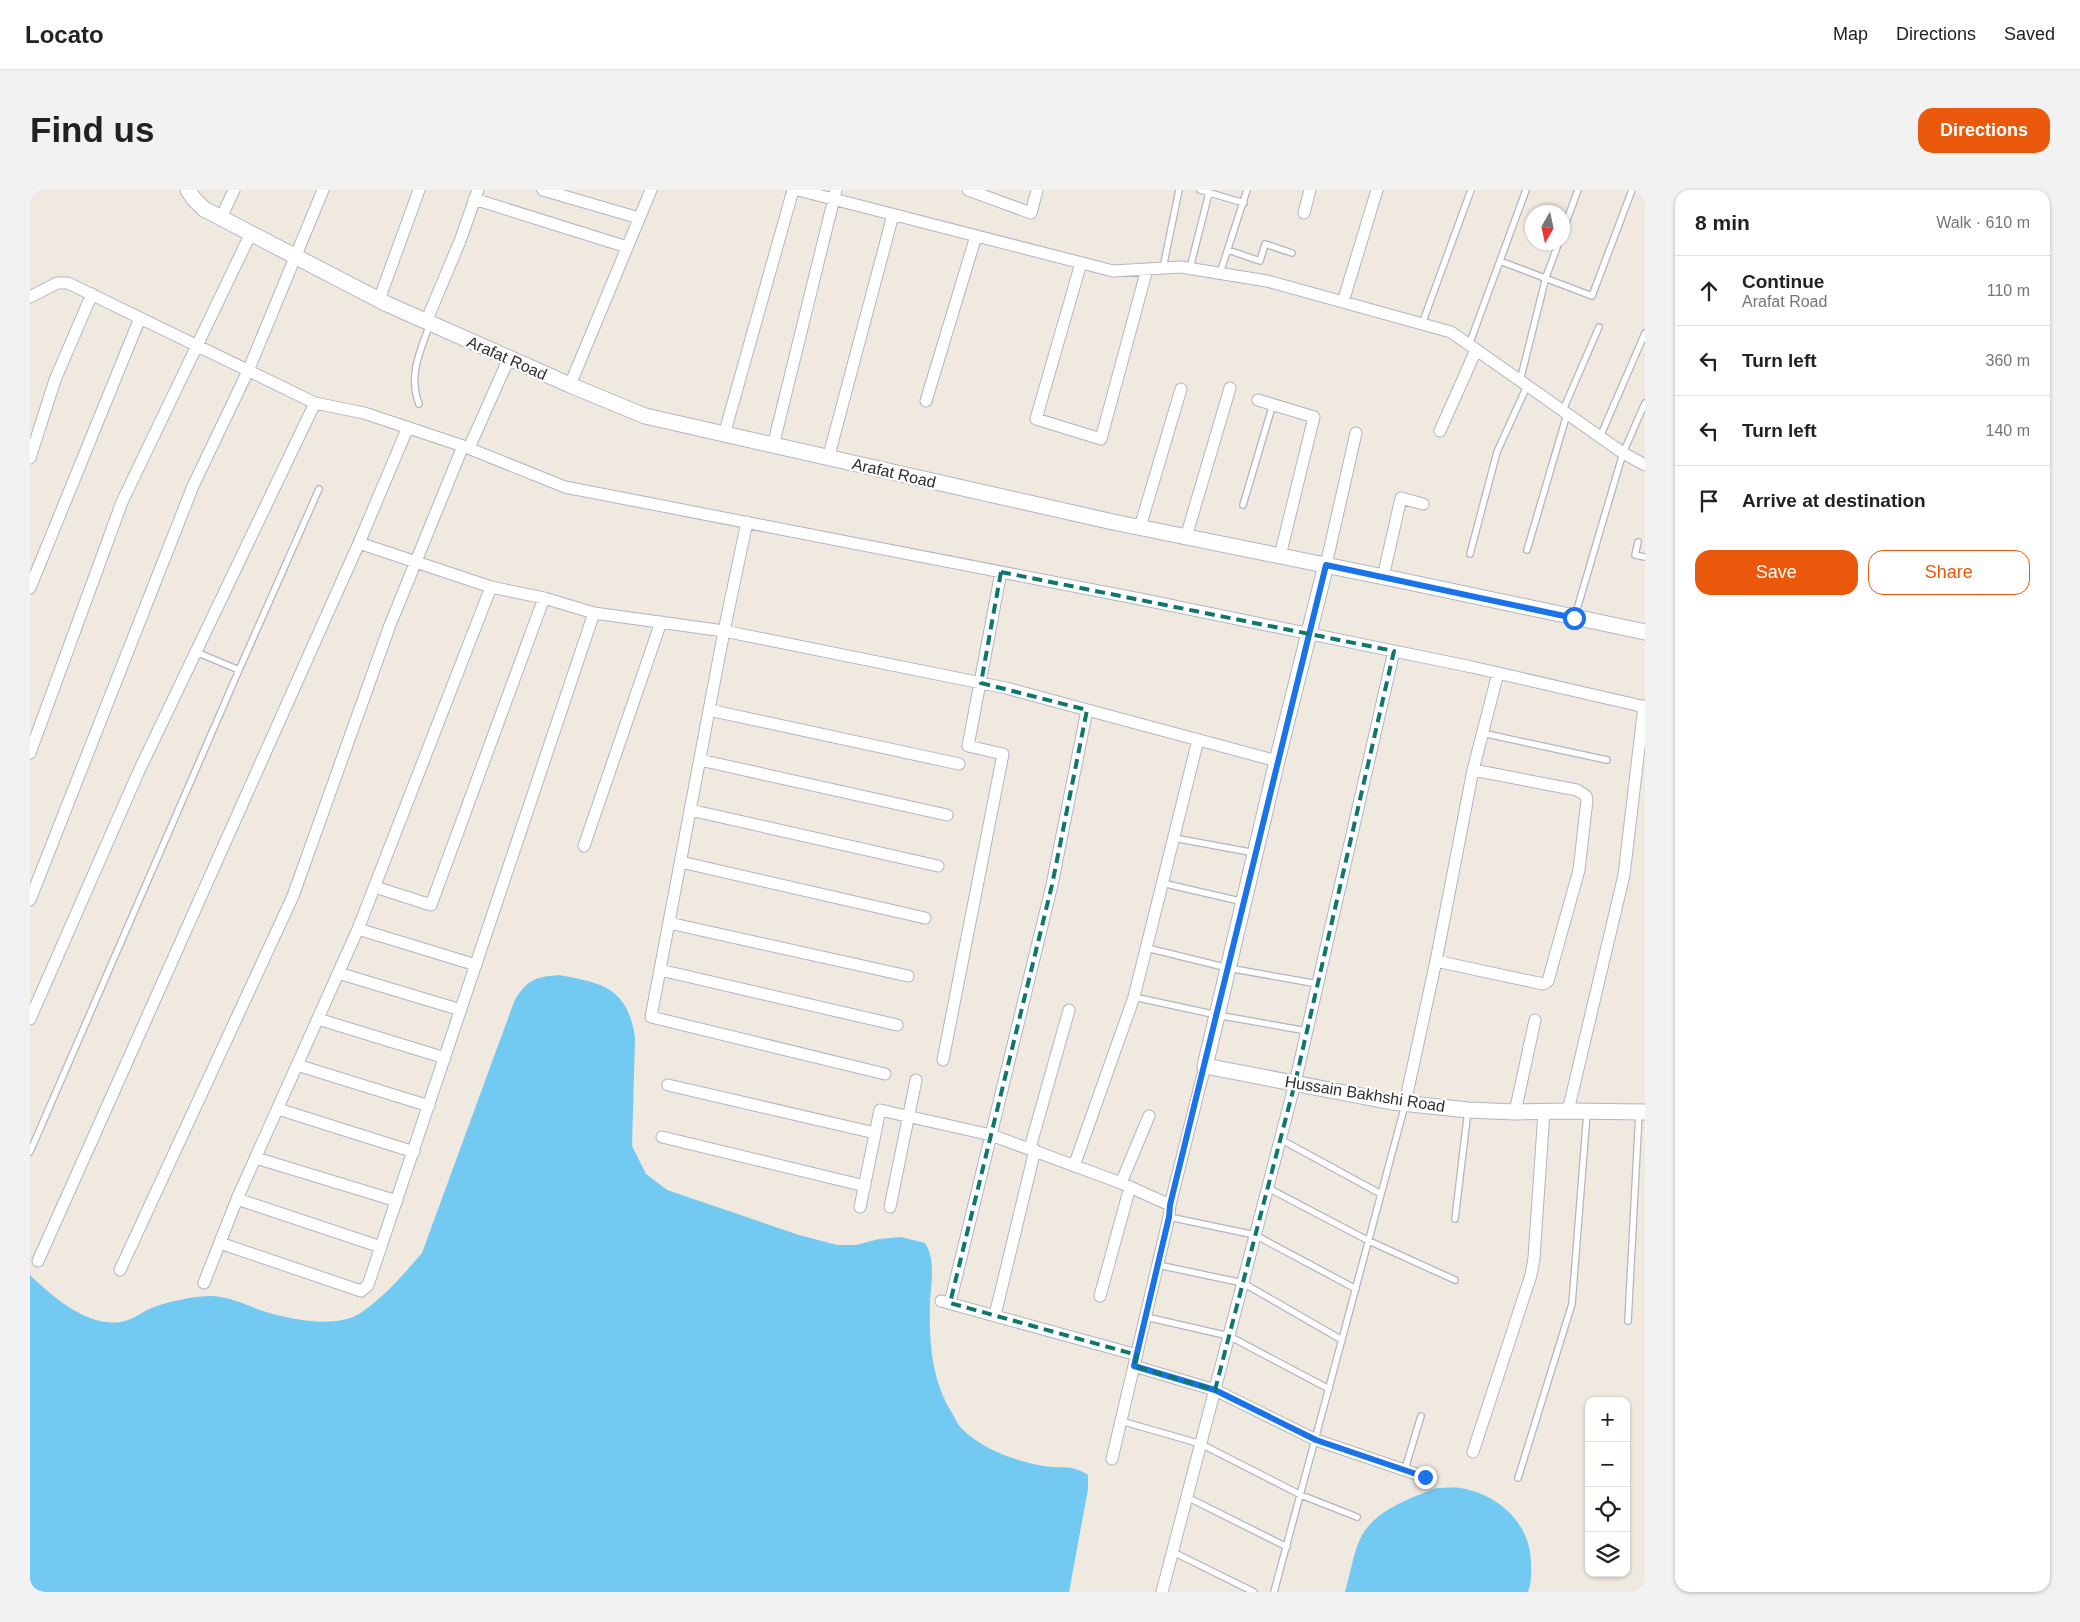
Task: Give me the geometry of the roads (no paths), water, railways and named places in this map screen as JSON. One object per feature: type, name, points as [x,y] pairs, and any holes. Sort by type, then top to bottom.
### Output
[{"type":"street","name":"Arafat Road","points":[[188,190],[204,209],[379,300],[637,414],[828,459],[1140,528],[1326,565],[1574,618],[1644,629]]},
{"type":"street","points":[[221,218],[234,190]]},
{"type":"street","points":[[30,900],[193,486],[248,371],[323,190]]},
{"type":"street","points":[[379,300],[419,190]]},
{"type":"street","points":[[543,190],[639,218]]},
{"type":"street","points":[[570,385],[651,190]]},
{"type":"street","points":[[724,434],[793,190]]},
{"type":"street","points":[[798,190],[834,195],[893,215],[1113,271],[1190,268],[1267,281],[1451,332],[1623,453],[1645,465]]},
{"type":"street","points":[[968,190],[1031,213],[1037,190]]},
{"type":"street","points":[[1343,302],[1377,190]]},
{"type":"street","points":[[1304,213],[1308,191]]},
{"type":"street","points":[[428,323],[476,195],[627,247]]},
{"type":"street","points":[[773,446],[834,195]]},
{"type":"street","points":[[828,459],[893,215]]},
{"type":"street","points":[[30,753],[34,731],[122,502],[251,234]]},
{"type":"street","points":[[926,401],[976,236]]},
{"type":"street","points":[[1081,263],[1036,419],[1101,439],[1147,269]]},
{"type":"street","points":[[30,297],[57,283],[68,283],[315,403],[364,412],[466,447],[565,487],[1394,651],[1644,706],[1624,875],[1568,1111]]},
{"type":"street","points":[[30,458],[55,380],[92,294]]},
{"type":"street","points":[[30,588],[140,318]]},
{"type":"street","points":[[1440,431],[1472,347]]},
{"type":"street","points":[[120,1270],[293,896],[390,625],[466,447],[508,358]]},
{"type":"street","points":[[1186,537],[1230,388]]},
{"type":"street","points":[[1140,528],[1181,389]]},
{"type":"street","points":[[1258,400],[1314,417],[1280,556]]},
{"type":"street","points":[[30,1019],[138,773],[315,403]]},
{"type":"street","points":[[38,1261],[359,544],[408,427]]},
{"type":"street","points":[[1112,1459],[1169,1217],[1170,1205],[1326,565],[1356,433]]},
{"type":"street","points":[[1383,577],[1401,498],[1423,504]]},
{"type":"street","points":[[748,522],[724,631],[651,1018],[885,1074]]},
{"type":"street","points":[[359,544],[491,587],[544,598],[594,613],[724,631],[981,683],[1277,761]]},
{"type":"street","points":[[943,1060],[1003,754],[968,746],[1000,572]]},
{"type":"street","points":[[204,1283],[237,1199],[375,888],[491,587]]},
{"type":"street","points":[[375,888],[431,905],[544,598]]},
{"type":"street","points":[[220,1243],[360,1291],[368,1285],[594,613]]},
{"type":"street","points":[[584,846],[661,622]]},
{"type":"street","points":[[1162,1592],[1295,1083],[1394,651]]},
{"type":"street","points":[[1405,1103],[1436,961],[1473,770],[1498,673]]},
{"type":"street","points":[[709,710],[960,764]]},
{"type":"street","points":[[1087,710],[1052,885],[991,1135],[946,1302],[995,1315],[1135,1361],[1215,1390],[1316,1440],[1425,1477]]},
{"type":"street","points":[[1074,1166],[1134,997],[1198,740]]},
{"type":"street","points":[[700,760],[946,815]]},
{"type":"street","points":[[1436,961],[1543,984],[1548,981],[1579,870],[1587,800],[1582,793],[1473,770]]},
{"type":"street","points":[[690,810],[938,866]]},
{"type":"street","points":[[680,862],[925,918]]},
{"type":"street","points":[[669,923],[908,976]]},
{"type":"street","points":[[358,929],[476,964]]},
{"type":"street","points":[[660,970],[897,1025]]},
{"type":"street","points":[[338,973],[461,1010]]},
{"type":"street","points":[[995,1315],[1032,1149],[1069,1010]]},
{"type":"street","points":[[318,1019],[445,1058]]},
{"type":"street","points":[[1515,1112],[1535,1020]]},
{"type":"street","points":[[297,1065],[429,1106]]},
{"type":"street","name":"Hussain Bakhshi Road","points":[[1205,1066],[1405,1103],[1468,1110],[1642,1112]]},
{"type":"street","points":[[890,1207],[916,1080]]},
{"type":"street","points":[[668,1085],[876,1133]]},
{"type":"street","points":[[278,1109],[414,1152]]},
{"type":"street","points":[[860,1207],[880,1110],[991,1135],[1126,1185],[1170,1205]]},
{"type":"street","points":[[1474,1452],[1532,1267],[1544,1112]]},
{"type":"street","points":[[1100,1296],[1126,1185],[1148,1116]]},
{"type":"street","points":[[662,1137],[865,1186]]},
{"type":"street","points":[[256,1158],[397,1201]]},
{"type":"street","points":[[237,1199],[381,1247]]},
{"type":"lane","points":[[1163,268],[1179,190]]},
{"type":"lane","points":[[1200,190],[1218,193],[1244,203]]},
{"type":"lane","points":[[1220,273],[1247,190]]},
{"type":"lane","points":[[1422,324],[1471,190]]},
{"type":"lane","points":[[1472,347],[1526,190]]},
{"type":"lane","points":[[1570,212],[1578,190]]},
{"type":"lane","points":[[1500,262],[1546,277],[1592,296],[1632,190]]},
{"type":"lane","points":[[1190,268],[1209,193]]},
{"type":"lane","points":[[1228,250],[1260,261],[1265,244],[1292,254]]},
{"type":"lane","points":[[1470,554],[1498,452],[1524,383],[1546,277],[1556,250]]},
{"type":"lane","points":[[419,404],[414,391],[414,376],[416,362],[428,323]]},
{"type":"lane","points":[[1527,550],[1565,412],[1599,327]]},
{"type":"lane","points":[[1600,437],[1645,333]]},
{"type":"lane","points":[[1574,618],[1623,453],[1645,403]]},
{"type":"lane","points":[[1244,505],[1273,404]]},
{"type":"lane","points":[[30,1152],[319,489]]},
{"type":"lane","points":[[1638,542],[1635,555],[1645,557]]},
{"type":"lane","points":[[196,652],[239,670]]},
{"type":"lane","points":[[1482,733],[1607,760]]},
{"type":"lane","points":[[1173,838],[1255,853]]},
{"type":"lane","points":[[1162,884],[1244,902]]},
{"type":"lane","points":[[1147,948],[1228,968],[1318,984]]},
{"type":"lane","points":[[1134,997],[1217,1015],[1307,1031]]},
{"type":"lane","points":[[1274,1592],[1405,1103]]},
{"type":"lane","points":[[1455,1219],[1468,1110]]},
{"type":"lane","points":[[1518,1478],[1572,1304],[1587,1111]]},
{"type":"lane","points":[[1628,1321],[1642,1112]]},
{"type":"lane","points":[[1280,1139],[1381,1194]]},
{"type":"lane","points":[[1268,1188],[1369,1240],[1455,1280]]},
{"type":"lane","points":[[1169,1217],[1255,1235],[1356,1289]]},
{"type":"lane","points":[[1158,1265],[1243,1283],[1342,1340]]},
{"type":"lane","points":[[1146,1317],[1229,1336],[1329,1389]]},
{"type":"lane","points":[[1404,1469],[1421,1416]]},
{"type":"lane","points":[[1121,1421],[1201,1444],[1301,1495],[1357,1517]]},
{"type":"lane","points":[[1187,1497],[1287,1547]]},
{"type":"lane","points":[[1173,1552],[1254,1592]]},
{"type":"water","points":[[559,975],[601,985],[619,998],[626,1008],[632,1021],[635,1038],[632,1146],[646,1174],[667,1190],[799,1235],[837,1245],[856,1245],[879,1239],[901,1237],[925,1243],[932,1264],[930,1317],[933,1359],[945,1400],[959,1426],[980,1443],[1000,1454],[1044,1466],[1076,1469],[1088,1475],[1088,1489],[1069,1592],[30,1592],[30,1275],[73,1310],[99,1321],[112,1323],[128,1320],[163,1304],[205,1296],[226,1298],[266,1312],[301,1320],[328,1322],[352,1317],[362,1312],[386,1292],[422,1253],[518,995],[532,981]]},
{"type":"water","points":[[1437,1488],[1457,1488],[1474,1491],[1499,1504],[1518,1523],[1525,1535],[1529,1548],[1531,1573],[1528,1592],[1345,1592],[1353,1558],[1366,1529],[1383,1513],[1393,1507]]}]
